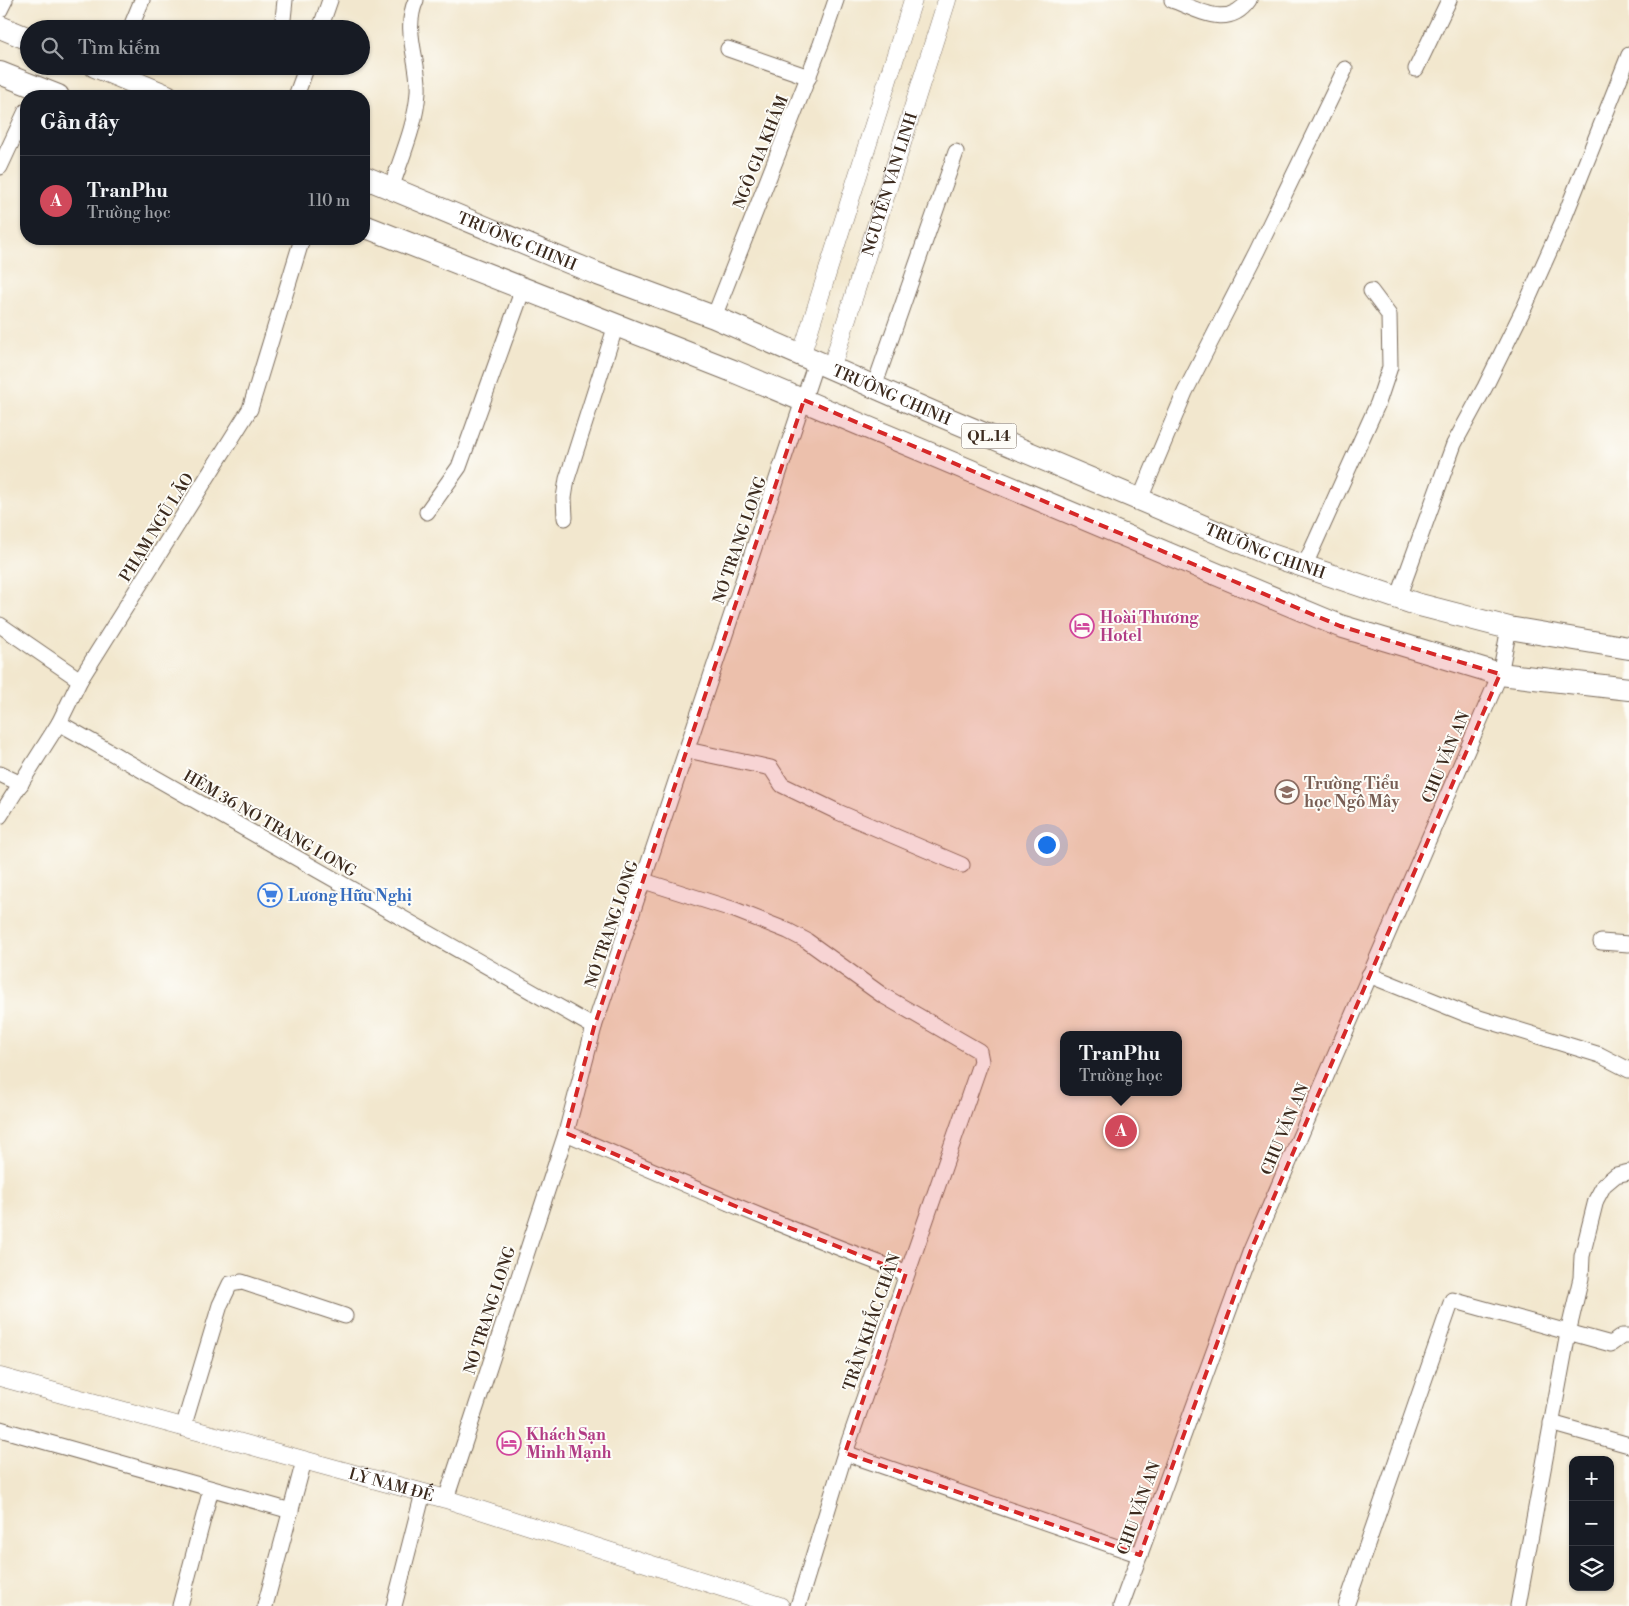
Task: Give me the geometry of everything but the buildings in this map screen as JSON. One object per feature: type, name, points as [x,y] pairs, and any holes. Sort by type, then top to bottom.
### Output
[{"type":"main road","points":[[0,27],[20,35]]},
{"type":"main road","points":[[0,73],[31,90]]},
{"type":"main road","points":[[122,75],[154,90]]},
{"type":"main road","name":"TRƯỜNG CHINH","points":[[370,180],[595,273],[714,317],[874,387],[1304,567],[1398,598],[1509,628],[1629,648]]},
{"type":"main road","name":"QL.14","points":[[370,228],[804,400],[1340,626],[1500,674],[1629,689]]},
{"type":"street","points":[[0,10],[5,0]]},
{"type":"street","points":[[134,20],[142,0]]},
{"type":"street","points":[[283,20],[285,0]]},
{"type":"street","points":[[323,20],[330,0]]},
{"type":"street","points":[[391,189],[413,119],[418,91],[411,43],[412,9],[416,0]]},
{"type":"street","name":"NGÔ GIA KHẢM","points":[[714,317],[809,77],[836,0]]},
{"type":"street","name":"NGUYỄN VĂN LINH","points":[[816,362],[913,0]]},
{"type":"street","name":"NGUYỄN VĂN LINH","points":[[816,362],[947,0]]},
{"type":"street","points":[[1172,0],[1220,17],[1237,14],[1249,0]]},
{"type":"street","points":[[1416,68],[1449,0]]},
{"type":"street","points":[[728,48],[809,77]]},
{"type":"street","points":[[1398,598],[1454,444],[1485,387],[1533,289],[1562,223],[1629,55]]},
{"type":"street","points":[[1140,499],[1185,392],[1257,251],[1345,69]]},
{"type":"street","points":[[298,90],[304,75]]},
{"type":"street","points":[[0,167],[20,124]]},
{"type":"street","points":[[874,387],[956,152]]},
{"type":"street","name":"PHẠM NGŨ LÃO","points":[[0,816],[59,723],[80,680],[250,409],[300,245]]},
{"type":"street","points":[[427,512],[459,466],[523,289]]},
{"type":"street","points":[[1304,567],[1378,403],[1390,366],[1389,315],[1371,291]]},
{"type":"street","points":[[565,518],[564,498],[566,479],[616,325]]},
{"type":"street","name":"NƠ TRANG LONG","points":[[446,1499],[566,1133],[594,1027],[816,362]]},
{"type":"street","points":[[0,625],[80,680]]},
{"type":"street","name":"CHU VĂN AN","points":[[1121,1606],[1251,1250],[1500,674],[1509,628]]},
{"type":"street","name":"HẺM 36 NƠ TRANG LONG","points":[[59,723],[594,1027]]},
{"type":"street","points":[[687,750],[771,768],[782,785],[838,812],[962,865]]},
{"type":"street","points":[[0,774],[21,784]]},
{"type":"street","name":"TRẦN KHẮC CHÂN","points":[[644,881],[735,910],[794,934],[882,995],[979,1051],[981,1061],[906,1272],[845,1453],[798,1606]]},
{"type":"street","points":[[1601,942],[1629,944]]},
{"type":"street","points":[[1369,975],[1466,1014],[1600,1055],[1629,1070]]},
{"type":"street","points":[[566,1133],[831,1246],[906,1272]]},
{"type":"street","points":[[1518,1606],[1568,1333],[1581,1278],[1582,1256],[1596,1200],[1604,1184],[1616,1175],[1629,1172]]},
{"type":"street","points":[[183,1428],[220,1305],[230,1284],[242,1282],[345,1316]]},
{"type":"street","points":[[1346,1606],[1452,1300],[1611,1344],[1622,1336],[1629,1336]]},
{"type":"street","name":"LÝ NAM ĐẾ","points":[[0,1377],[446,1499],[780,1606]]},
{"type":"street","points":[[1551,1423],[1629,1445]]},
{"type":"street","points":[[0,1429],[291,1512]]},
{"type":"street","points":[[845,1453],[1140,1555]]},
{"type":"street","points":[[265,1606],[304,1461]]},
{"type":"street","points":[[180,1606],[211,1489]]},
{"type":"street","points":[[394,1606],[423,1493]]},
{"type":"highlighted area","points":[[804,400],[1340,626],[1500,674],[1251,1250],[1140,1555],[845,1453],[906,1273],[749,1212],[566,1133],[594,1027]]},
{"type":"place","name":"Hoài Thương Hotel","points":[[1082,626]]},
{"type":"place","name":"Trường Tiểu học Ngô Mây","points":[[1287,792]]},
{"type":"place","name":"Lương Hữu Nghị","points":[[270,895]]},
{"type":"place","name":"TranPhu","points":[[1121,1131]]},
{"type":"place","name":"Khách Sạn Minh Mạnh","points":[[509,1443]]}]
